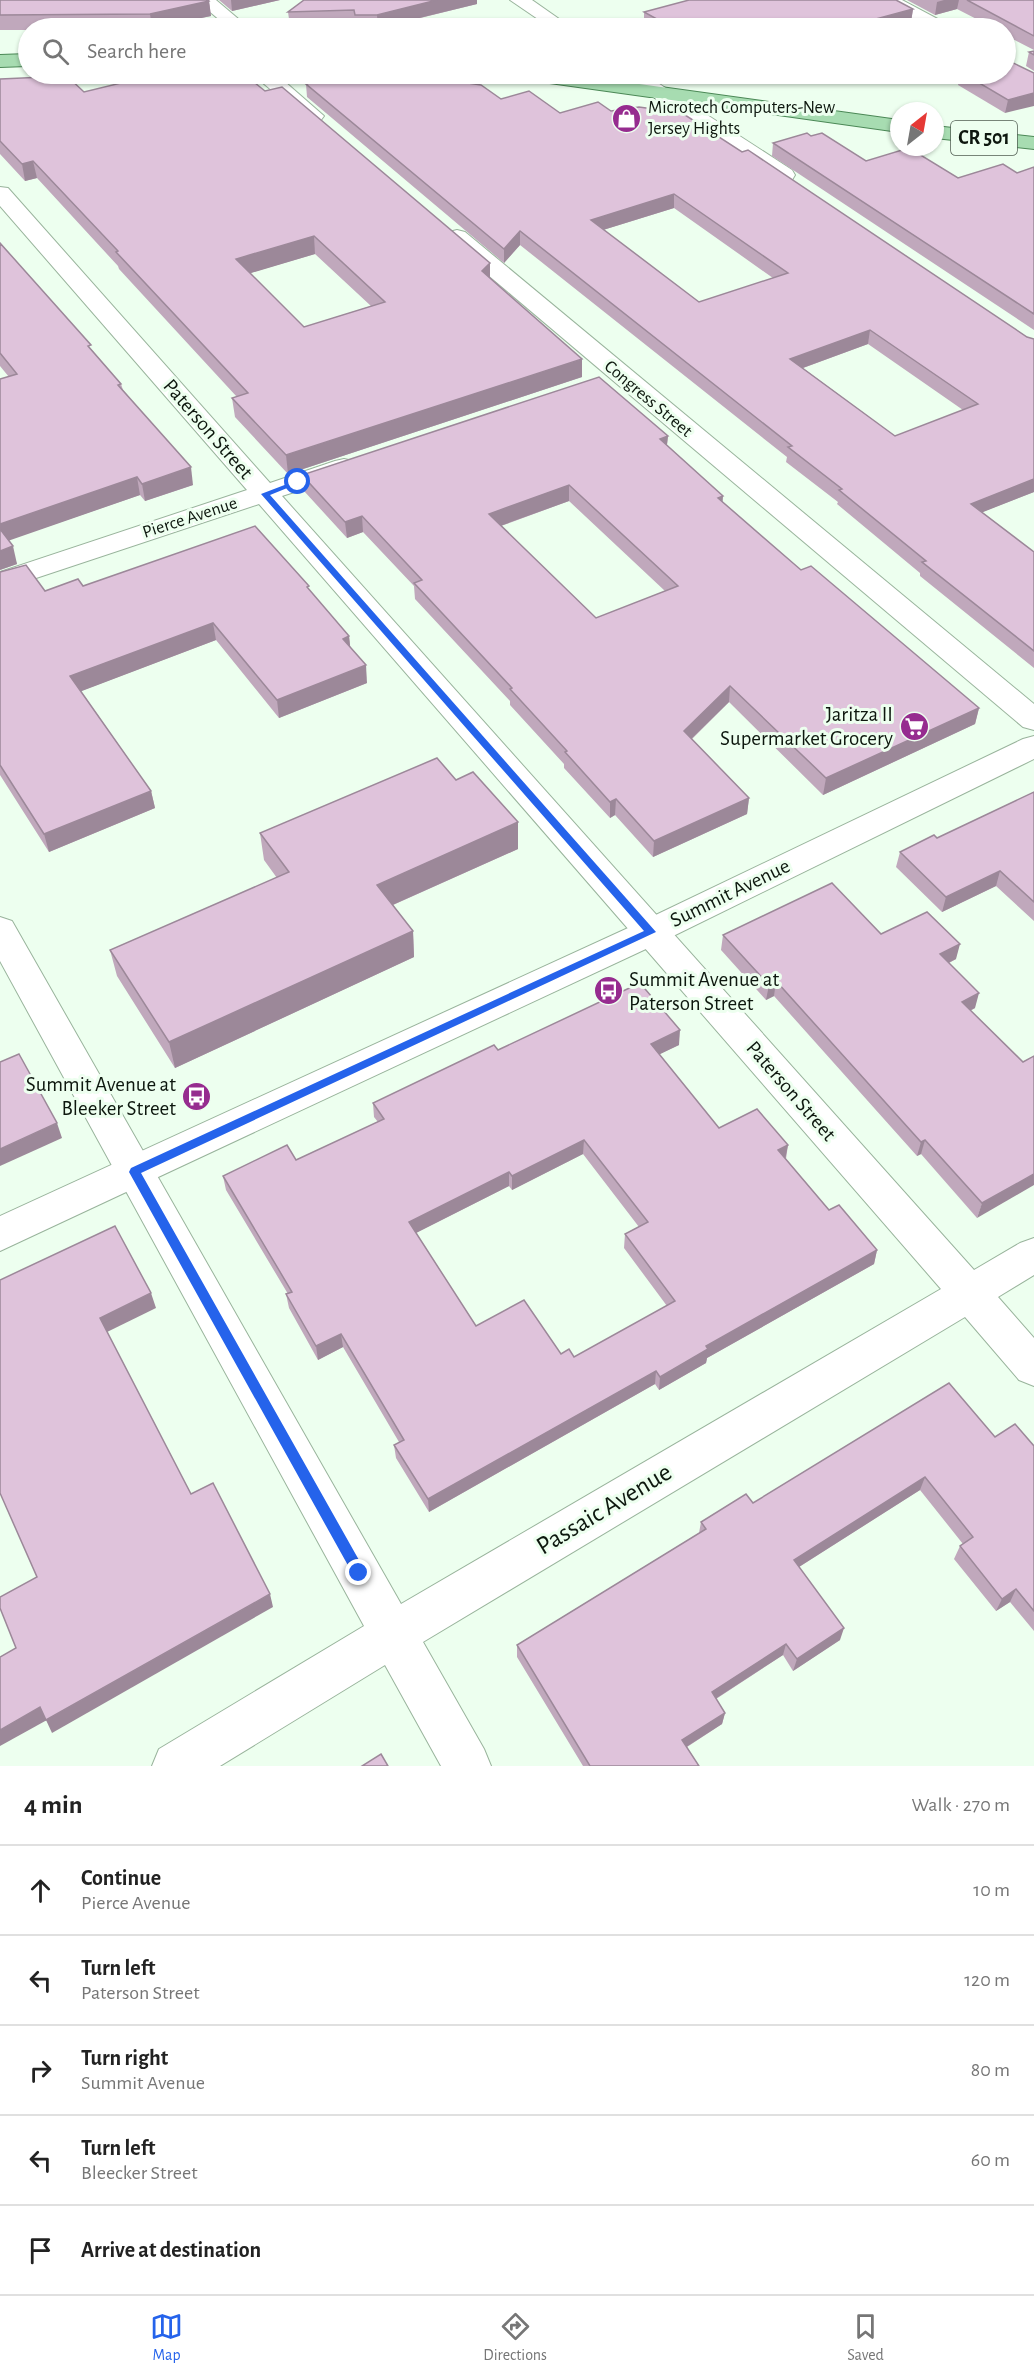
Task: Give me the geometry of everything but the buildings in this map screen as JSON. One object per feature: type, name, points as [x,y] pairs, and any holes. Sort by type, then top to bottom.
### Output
[{"type":"main road","points":[[0,61],[18,60]]},
{"type":"main road","points":[[600,84],[890,125]]},
{"type":"main road","name":"CR 501","points":[[944,133],[1034,143]]},
{"type":"street","points":[[205,0],[228,18]]},
{"type":"street","points":[[519,0],[547,18]]},
{"type":"street","points":[[888,0],[921,18]]},
{"type":"street","points":[[276,84],[333,132]]},
{"type":"street","points":[[646,84],[798,185]]},
{"type":"street","name":"Paterson Street","points":[[0,193],[1034,1367]]},
{"type":"street","name":"Congress Street","points":[[440,223],[1034,720]]},
{"type":"street","points":[[594,383],[619,375]]},
{"type":"street","name":"Pierce Avenue","points":[[0,581],[366,459]]},
{"type":"street","name":"Summit Avenue","points":[[0,1234],[651,932],[1034,746]]},
{"type":"street","points":[[0,930],[467,1766]]},
{"type":"street","name":"Passaic Avenue","points":[[176,1766],[393,1634],[1034,1255]]},
{"type":"place","name":"Microtech Computers-New Jersey Hights","points":[[627,118]]},
{"type":"place","name":"Jaritza II Supermarket Grocery","points":[[914,726]]},
{"type":"place","name":"Summit Avenue at Paterson Street","points":[[608,991]]},
{"type":"place","name":"Summit Avenue at Bleeker Street","points":[[197,1096]]},
{"type":"route","points":[[298,482],[265,494],[651,932],[135,1172],[359,1573]]}]
